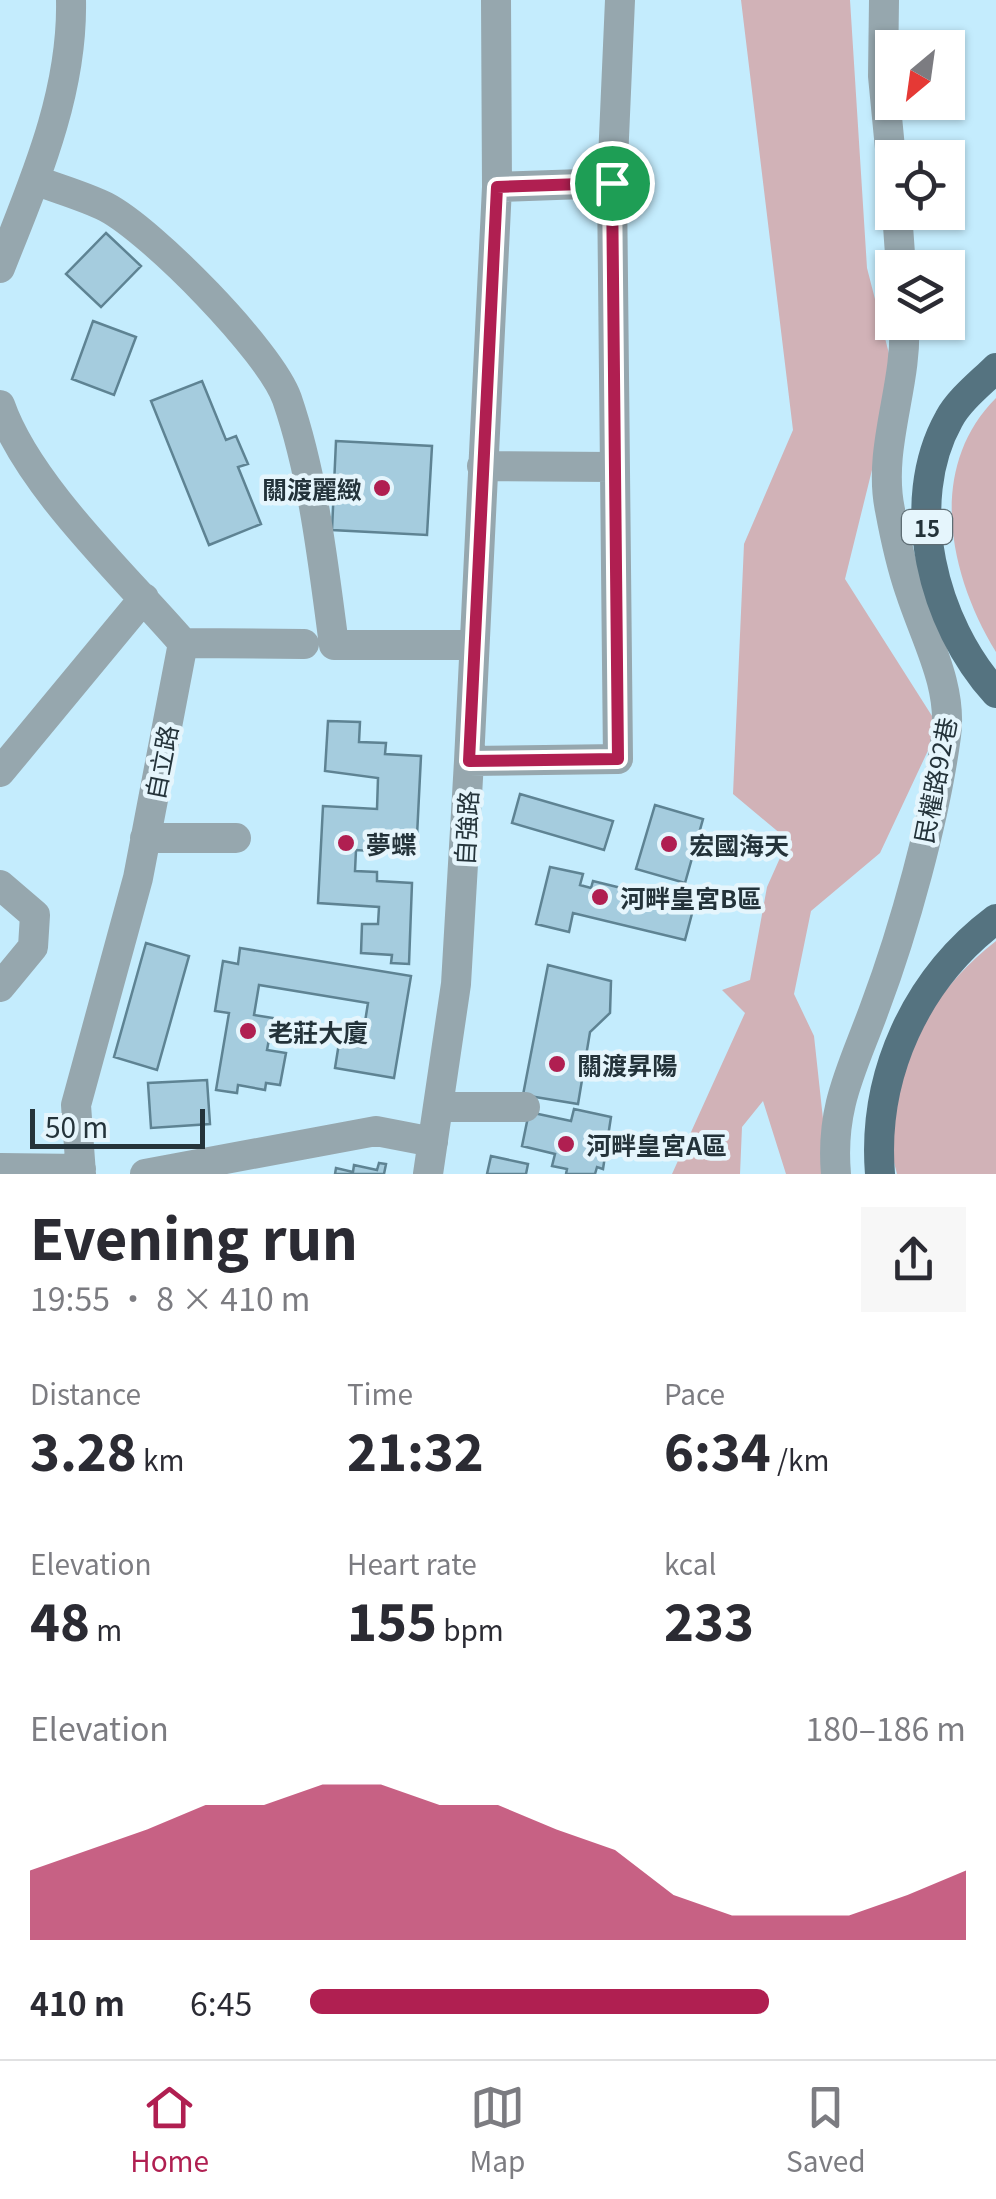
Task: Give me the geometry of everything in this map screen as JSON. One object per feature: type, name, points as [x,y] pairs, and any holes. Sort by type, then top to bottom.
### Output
[{"type":"main road","name":"15","points":[[996,368],[949,418],[926,486],[928,551],[950,619],[996,693]]},
{"type":"main road","points":[[880,1174],[877,1132],[893,1060],[923,994],[967,941],[996,919]]},
{"type":"street","points":[[0,268],[35,180],[72,41],[71,0]]},
{"type":"street","name":"自強路","points":[[428,1174],[456,984],[469,761],[471,645],[497,187],[496,0]]},
{"type":"street","points":[[469,761],[618,759],[612,183],[620,0]]},
{"type":"street","points":[[884,0],[883,76],[889,140]]},
{"type":"street","points":[[35,180],[107,208],[186,272],[268,368],[286,396],[318,519],[319,645]]},
{"type":"street","points":[[497,187],[612,183]]},
{"type":"street","name":"民權路92巷","points":[[836,1174],[836,1111],[851,1059],[880,989],[930,818],[946,734],[948,701],[908,588],[888,505],[890,432],[905,340]]},
{"type":"street","points":[[0,405],[10,433],[38,475],[183,643],[471,645]]},
{"type":"street","points":[[482,466],[612,467]]},
{"type":"street","points":[[0,772],[144,598]]},
{"type":"street","name":"自立路","points":[[81,1171],[76,1104],[145,838],[183,643]]},
{"type":"street","points":[[145,838],[236,838]]},
{"type":"street","points":[[0,886],[34,915],[33,946],[0,988]]},
{"type":"street","points":[[440,1107],[525,1107]]},
{"type":"street","points":[[144,1174],[376,1131],[433,1142]]},
{"type":"street","points":[[0,1168],[81,1171]]},
{"type":"shaded area","points":[[741,0],[850,0],[875,340],[885,340],[895,377],[845,579],[939,727],[880,853],[811,911],[794,994],[814,1036],[829,1174],[786,1174],[763,1101],[742,1127],[740,1174],[672,1174],[745,1013],[722,990],[750,980],[767,887],[788,840],[733,794],[744,544],[793,430]]},
{"type":"shaded area","points":[[996,398],[996,652],[966,590],[952,522],[960,456],[974,426]]},
{"type":"shaded area","points":[[996,941],[996,1174],[897,1174],[891,1141],[892,1108],[911,1044],[948,987]]},
{"type":"building","points":[[106,233],[141,266],[101,307],[66,274]]},
{"type":"building","points":[[93,321],[136,337],[114,395],[72,379]]},
{"type":"building","points":[[202,381],[226,440],[236,436],[248,464],[238,467],[261,524],[209,545],[151,401]]},
{"type":"building","name":"關渡麗緻","points":[[336,441],[432,446],[427,535],[332,530]]},
{"type":"building","name":"夢蝶","points":[[328,721],[360,722],[359,742],[386,743],[385,754],[421,756],[417,836],[401,835],[401,843],[371,842],[371,851],[356,850],[355,871],[377,872],[377,881],[412,883],[409,964],[391,963],[392,955],[361,953],[362,924],[378,924],[379,907],[318,903],[323,806],[377,809],[378,778],[325,771]]},
{"type":"building","points":[[520,794],[613,821],[604,850],[512,823]]},
{"type":"building","name":"宏國海天","points":[[655,805],[703,819],[685,883],[636,869]]},
{"type":"building","name":"河畔皇宮B區","points":[[550,867],[583,874],[580,885],[591,888],[593,881],[694,906],[685,940],[573,913],[569,932],[536,924]]},
{"type":"building","points":[[146,943],[189,956],[157,1070],[114,1057]]},
{"type":"building","name":"老莊大廈","points":[[240,948],[411,976],[394,1078],[335,1068],[339,1043],[361,1047],[368,1003],[259,985],[254,1015],[273,1018],[267,1050],[286,1053],[280,1085],[266,1083],[265,1090],[238,1085],[237,1093],[216,1090],[229,1013],[215,1011],[223,961],[238,964]]},
{"type":"building","name":"關渡昇陽","points":[[548,965],[611,981],[610,1013],[590,1032],[578,1104],[523,1095]]},
{"type":"building","points":[[207,1080],[210,1124],[151,1128],[148,1083]]},
{"type":"building","name":"河畔皇宮A區","points":[[574,1109],[611,1117],[603,1169],[597,1167],[595,1174],[566,1174],[567,1169],[552,1166],[555,1154],[522,1146],[529,1112],[571,1121]]},
{"type":"building","name":"河畔皇宮A區","points":[[491,1156],[528,1164],[526,1174],[487,1174]]},
{"type":"building","points":[[379,1163],[386,1164],[384,1174],[335,1174],[336,1168],[353,1172],[354,1165],[377,1170]]},
{"type":"place","name":"關渡麗緻","points":[[382,488]]},
{"type":"place","name":"夢蝶","points":[[346,843]]},
{"type":"place","name":"宏國海天","points":[[669,844]]},
{"type":"place","name":"河畔皇宮B區","points":[[600,897]]},
{"type":"place","name":"老莊大廈","points":[[248,1031]]},
{"type":"place","name":"關渡昇陽","points":[[557,1064]]},
{"type":"place","name":"河畔皇宮A區","points":[[566,1144]]},
{"type":"route","points":[[612,183],[618,759],[469,761],[471,645],[497,187],[612,183]]}]
